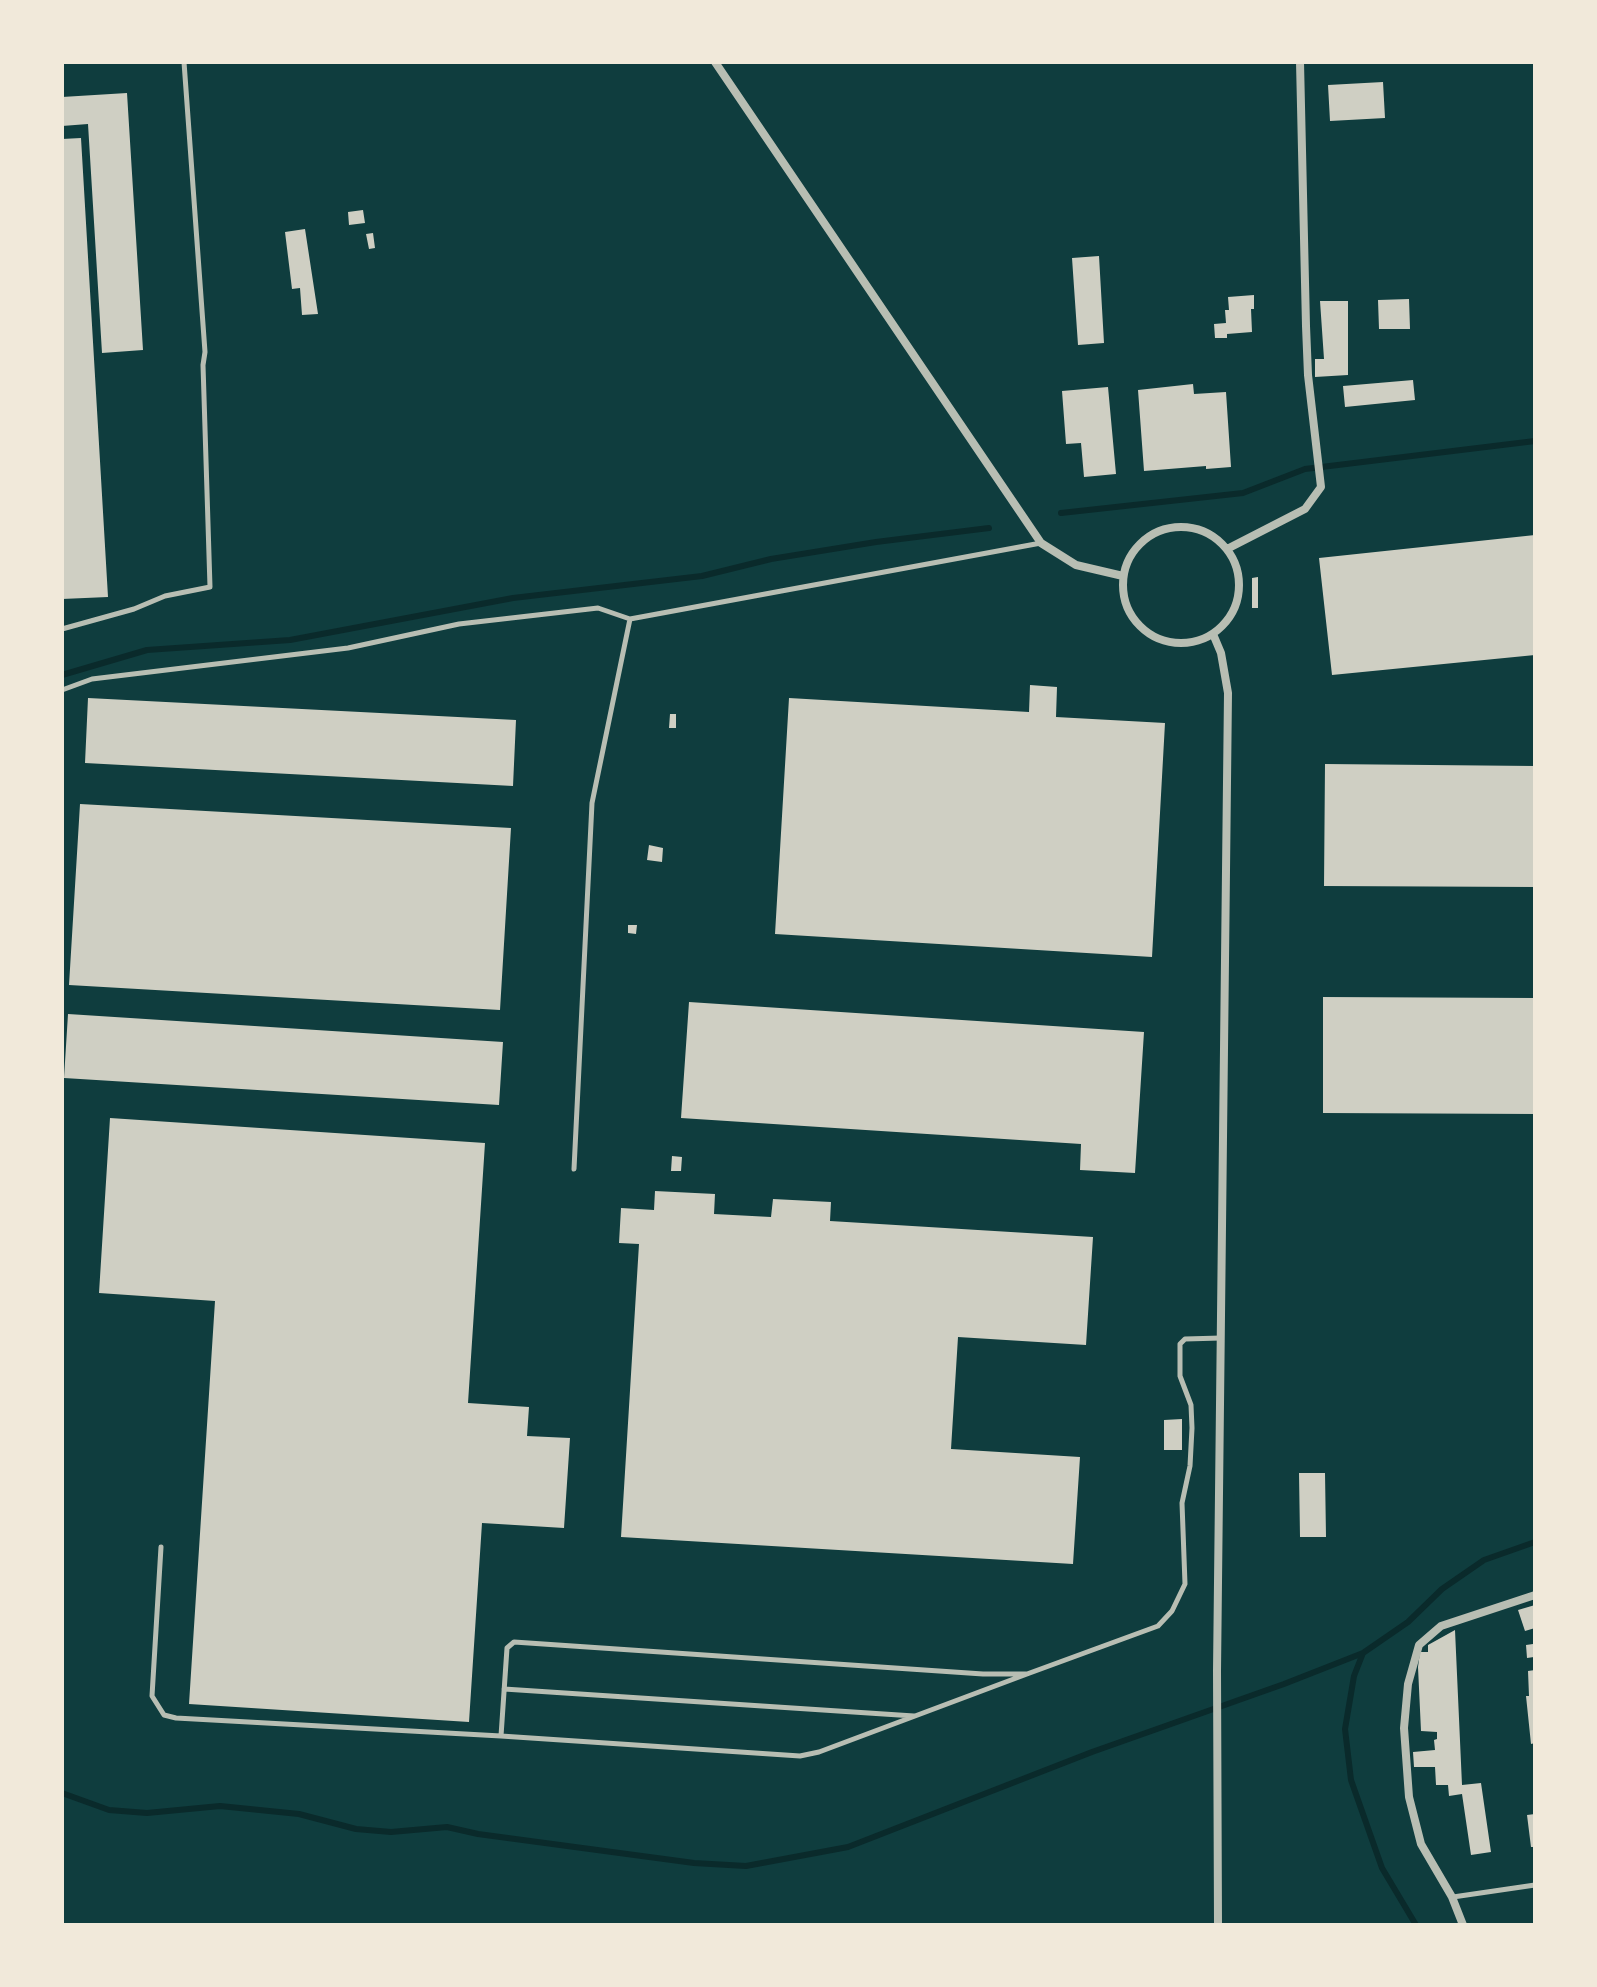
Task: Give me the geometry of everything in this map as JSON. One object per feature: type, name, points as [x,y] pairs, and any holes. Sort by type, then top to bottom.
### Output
[{"type":"street","points":[[715,62],[1041,543],[1076,565],[1123,576]]},
{"type":"street","points":[[1227,549],[1305,509],[1321,487],[1306,326],[1300,62]]},
{"type":"street","points":[[1175,527],[1195,528],[1213,536],[1227,549],[1236,566],[1239,585],[1232,613],[1213,634],[1195,642],[1176,644],[1157,640],[1141,629],[1129,614],[1123,595],[1123,576],[1129,558],[1140,542],[1156,531],[1175,527]]},
{"type":"street","points":[[1213,634],[1221,653],[1228,693],[1217,1670],[1218,1925]]},
{"type":"street","points":[[1463,1925],[1452,1897],[1421,1844],[1409,1797],[1404,1728],[1408,1684],[1419,1645],[1441,1626],[1535,1595]]},
{"type":"lane","points":[[62,629],[134,609],[165,596],[210,587],[205,352],[184,62]]},
{"type":"lane","points":[[62,690],[92,679],[348,648],[459,624],[598,608],[630,619],[1041,543]]},
{"type":"lane","points":[[574,1169],[592,803],[630,619]]},
{"type":"lane","points":[[161,1547],[152,1696],[164,1715],[800,1756],[819,1752],[1158,1626],[1172,1611],[1185,1584],[1182,1503],[1190,1466],[1192,1435],[1191,1405],[1180,1376],[1180,1344],[1185,1339],[1221,1338]]},
{"type":"lane","points":[[501,1736],[507,1648],[514,1642],[983,1674],[1027,1674]]},
{"type":"lane","points":[[504,1689],[916,1716]]},
{"type":"lane","points":[[1452,1897],[1535,1885]]},
{"type":"building","points":[[1383,82],[1385,118],[1330,121],[1328,85]]},
{"type":"building","points":[[127,93],[143,350],[102,353],[88,124],[62,126],[62,97]]},
{"type":"building","points":[[81,138],[108,597],[62,599],[62,139]]},
{"type":"building","points":[[363,210],[365,223],[349,225],[348,212]]},
{"type":"building","points":[[305,229],[318,314],[302,315],[300,288],[292,289],[285,232]]},
{"type":"building","points":[[373,233],[375,248],[369,249],[366,234]]},
{"type":"building","points":[[1099,256],[1104,343],[1078,345],[1072,258]]},
{"type":"building","points":[[1254,295],[1252,332],[1215,338],[1214,324],[1226,323],[1228,297]]},
{"type":"building","points":[[1409,299],[1410,329],[1379,329],[1378,300]]},
{"type":"building","points":[[1320,301],[1348,301],[1348,375],[1315,377],[1315,359],[1324,359]]},
{"type":"building","points":[[1413,380],[1415,400],[1345,407],[1343,386]]},
{"type":"building","points":[[1193,384],[1194,394],[1226,392],[1231,467],[1144,471],[1138,390]]},
{"type":"building","points":[[1108,387],[1116,474],[1084,477],[1081,443],[1066,444],[1062,391]]},
{"type":"building","points":[[1535,535],[1535,655],[1332,675],[1319,558]]},
{"type":"building","points":[[1258,577],[1258,608],[1252,608],[1252,578]]},
{"type":"building","points":[[1030,685],[1057,687],[1056,717],[1165,723],[1152,957],[775,934],[789,698],[1029,712]]},
{"type":"building","points":[[88,698],[516,720],[513,786],[85,763]]},
{"type":"building","points":[[670,714],[676,714],[676,728],[669,728]]},
{"type":"building","points":[[1325,764],[1535,766],[1535,887],[1324,886]]},
{"type":"building","points":[[80,804],[511,828],[500,1010],[69,985]]},
{"type":"building","points":[[649,845],[663,848],[662,862],[647,860]]},
{"type":"building","points":[[628,925],[637,925],[636,934],[628,933]]},
{"type":"building","points":[[1323,997],[1535,998],[1535,1114],[1323,1113]]},
{"type":"building","points":[[689,1002],[1144,1032],[1135,1173],[1080,1170],[1081,1144],[681,1118]]},
{"type":"building","points":[[68,1014],[503,1042],[499,1105],[64,1078]]},
{"type":"building","points":[[110,1118],[485,1143],[468,1403],[529,1407],[527,1436],[570,1438],[564,1528],[482,1523],[469,1722],[189,1704],[215,1301],[99,1293]]},
{"type":"building","points":[[672,1156],[682,1157],[681,1171],[671,1171]]},
{"type":"building","points":[[655,1191],[715,1194],[714,1214],[771,1217],[773,1199],[831,1202],[830,1221],[1093,1237],[1086,1345],[958,1337],[951,1449],[1080,1457],[1073,1564],[621,1537],[639,1244],[619,1243],[621,1208],[654,1210]]},
{"type":"building","points":[[1182,1419],[1182,1450],[1164,1450],[1164,1420]]},
{"type":"building","points":[[1299,1473],[1325,1473],[1326,1537],[1300,1537]]},
{"type":"building","points":[[1535,1605],[1535,1628],[1525,1631],[1518,1610]]},
{"type":"building","points":[[1455,1630],[1462,1785],[1481,1783],[1491,1852],[1471,1855],[1462,1794],[1449,1796],[1448,1785],[1436,1785],[1435,1767],[1414,1767],[1413,1752],[1435,1750],[1434,1740],[1437,1739],[1437,1732],[1421,1731],[1420,1652],[1428,1652],[1428,1645]]},
{"type":"building","points":[[1533,1644],[1534,1657],[1527,1658],[1526,1645]]},
{"type":"building","points":[[1535,1670],[1535,1743],[1531,1744],[1526,1696],[1529,1696],[1528,1671]]},
{"type":"building","points":[[1535,1814],[1535,1847],[1531,1847],[1527,1815]]},
{"type":"waterway","points":[[1061,513],[1243,493],[1305,469],[1535,441]]},
{"type":"waterway","points":[[62,675],[147,650],[290,640],[513,598],[702,576],[771,559],[989,528]]},
{"type":"waterway","points":[[1416,1925],[1382,1868],[1351,1780],[1345,1729],[1354,1676],[1363,1653],[1408,1622],[1442,1589],[1484,1560],[1535,1542]]},
{"type":"waterway","points":[[62,1793],[109,1810],[147,1813],[220,1806],[299,1814],[356,1829],[391,1832],[447,1827],[478,1834],[694,1863],[746,1866],[848,1847],[1092,1752],[1363,1653]]}]
